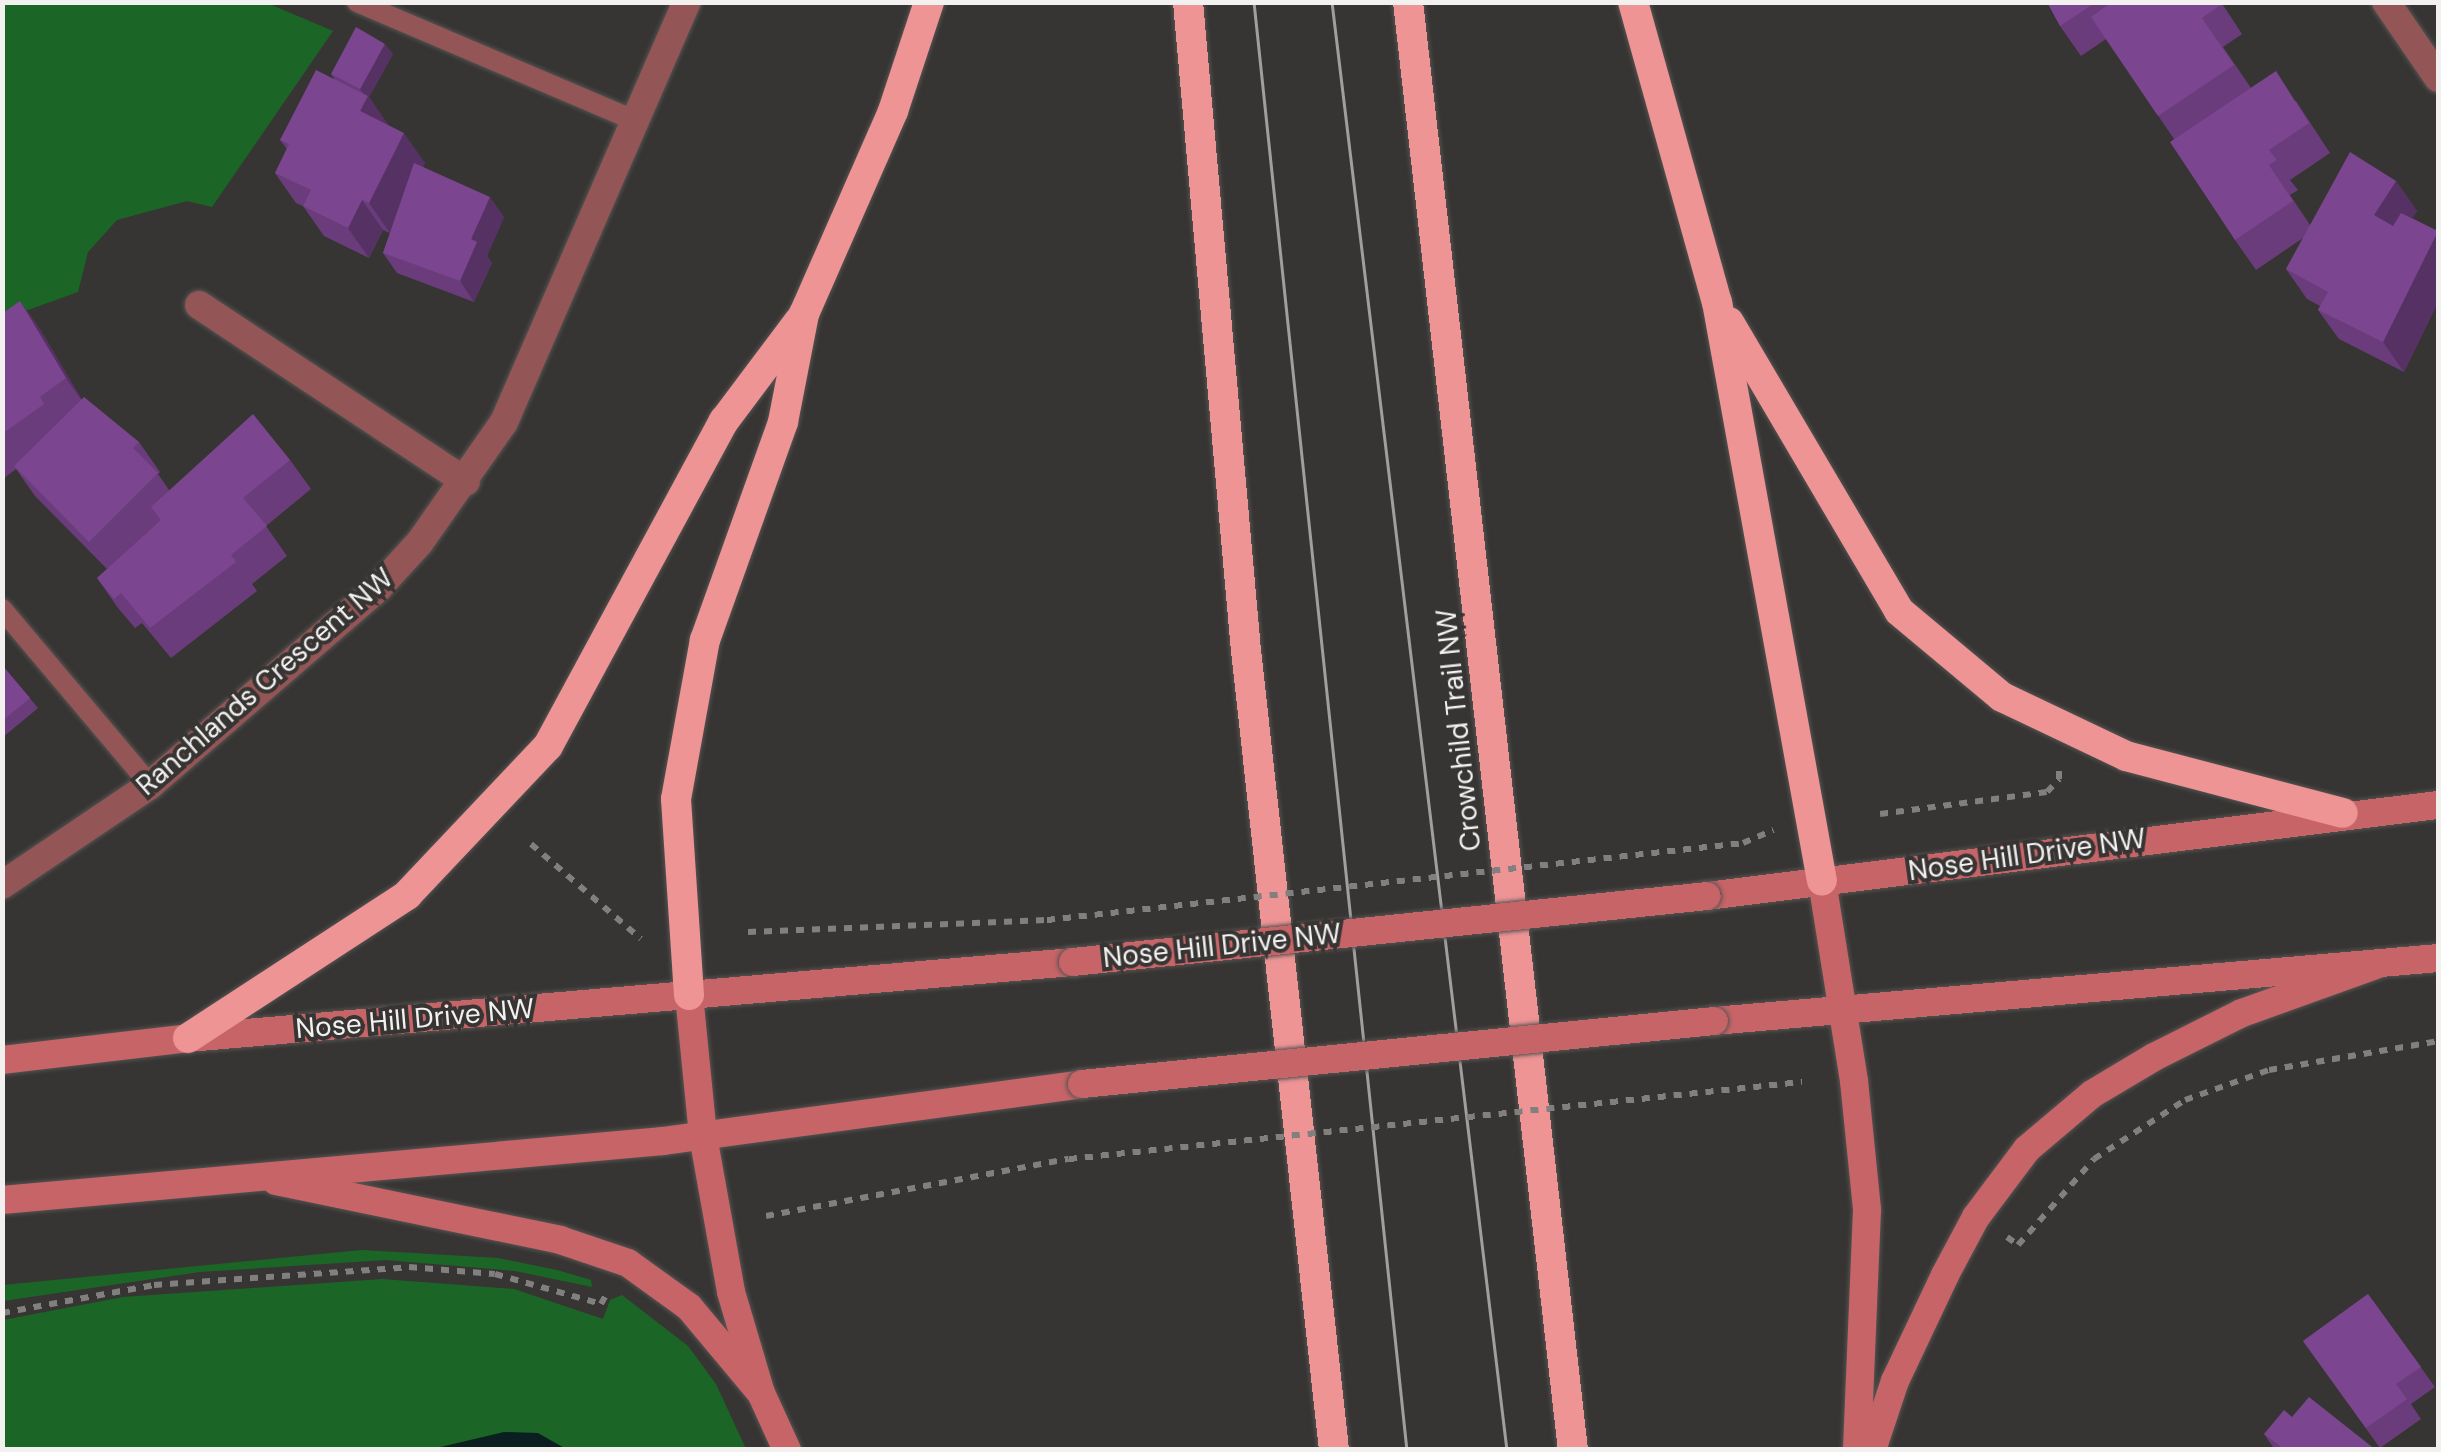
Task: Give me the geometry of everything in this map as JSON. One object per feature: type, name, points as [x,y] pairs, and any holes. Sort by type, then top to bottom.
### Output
[{"type":"highway","points":[[689,995],[676,799],[705,640],[783,422],[804,314],[893,111],[929,2]]},
{"type":"highway","points":[[1188,2],[1244,630],[1334,1450]]},
{"type":"highway","name":"Crowchild Trail NW","points":[[1408,2],[1573,1450]]},
{"type":"highway","points":[[1632,2],[1717,302],[1822,880]]},
{"type":"highway","points":[[1717,302],[1899,611],[2002,698],[2126,756],[2343,812]]},
{"type":"highway","points":[[188,1038],[407,895],[548,746],[724,421],[804,314]]},
{"type":"main road","name":"Nose Hill Drive NW","points":[[2,1060],[188,1038],[1074,962],[1707,896],[2343,812],[2438,805]]},
{"type":"main road","points":[[1822,880],[1838,1010],[1854,1081],[1866,1210],[1857,1450]]},
{"type":"main road","points":[[2,1200],[703,1136],[1082,1084],[1714,1021],[2438,958]]},
{"type":"main road","points":[[1872,1450],[1895,1381],[1945,1275],[1976,1216],[2027,1149],[2092,1094],[2154,1058],[2242,1013],[2376,965]]},
{"type":"main road","points":[[689,995],[703,1136],[731,1292],[761,1392],[786,1450]]},
{"type":"main road","points":[[246,1175],[560,1240],[628,1263],[689,1307],[761,1392]]},
{"type":"street","name":"Ranchlands Crescent NW","points":[[2,885],[150,785],[378,588],[466,482],[536,355],[687,2]]},
{"type":"street","points":[[2386,2],[2438,78]]},
{"type":"street","points":[[199,306],[466,482]]},
{"type":"lane","points":[[357,2],[638,122]]},
{"type":"lane","points":[[2,610],[150,785]]},
{"type":"path","points":[[1880,814],[2046,792],[2059,780],[2059,765]]},
{"type":"path","points":[[748,932],[1047,920],[1743,843],[1778,828]]},
{"type":"path","points":[[532,844],[641,939]]},
{"type":"path","points":[[2006,1236],[2018,1244],[2094,1159],[2185,1100],[2268,1070],[2438,1041]]},
{"type":"path","points":[[766,1216],[1069,1158],[1802,1082]]},
{"type":"path","points":[[2,1313],[154,1285],[409,1267],[496,1274],[601,1304],[610,1288]]},
{"type":"green space","points":[[2,3],[267,3],[333,31],[212,207],[187,201],[117,220],[88,252],[78,292],[3,319]]},
{"type":"green space","points":[[362,1250],[498,1258],[591,1280],[592,1287],[515,1271],[386,1260],[200,1272],[3,1301],[3,1285]]},
{"type":"green space","points":[[382,1279],[514,1289],[603,1319],[610,1300],[622,1295],[688,1346],[716,1384],[746,1449],[3,1450],[3,1320],[123,1297]]},
{"type":"water","points":[[504,1432],[538,1433],[566,1449],[432,1449]]},
{"type":"building","points":[[2047,2],[2096,2],[2060,26]]},
{"type":"building","points":[[2112,2],[2220,2],[2202,18],[2234,65],[2158,116],[2091,17]]},
{"type":"building","points":[[356,27],[385,44],[360,89],[331,74]]},
{"type":"building","points":[[316,70],[368,96],[360,111],[404,133],[369,203],[362,200],[348,228],[303,206],[311,190],[275,173],[289,144],[280,140]]},
{"type":"building","points":[[2276,71],[2309,123],[2269,150],[2277,160],[2269,165],[2293,201],[2235,240],[2170,142]]},
{"type":"building","points":[[2350,152],[2396,181],[2374,215],[2393,226],[2401,213],[2438,231],[2383,342],[2318,310],[2328,292],[2286,269]]},
{"type":"building","points":[[414,163],[490,197],[471,239],[477,242],[460,281],[383,253]]},
{"type":"building","points":[[20,301],[66,378],[40,397],[44,404],[2,434],[2,314]]},
{"type":"building","points":[[84,397],[139,442],[133,448],[158,473],[89,542],[14,466]]},
{"type":"building","points":[[253,414],[290,460],[243,498],[267,526],[231,555],[236,562],[150,628],[121,593],[114,599],[97,578],[161,520],[151,507]]},
{"type":"building","points":[[2,665],[30,698],[2,721]]},
{"type":"building","points":[[2368,1294],[2421,1367],[2396,1384],[2407,1399],[2366,1428],[2303,1341]]},
{"type":"building","points":[[2309,1397],[2376,1450],[2277,1450],[2280,1446],[2264,1434],[2284,1410],[2292,1417]]},
{"type":"tram line","points":[[1254,2],[1407,1450]]},
{"type":"tram line","points":[[1332,2],[1507,1450]]}]
